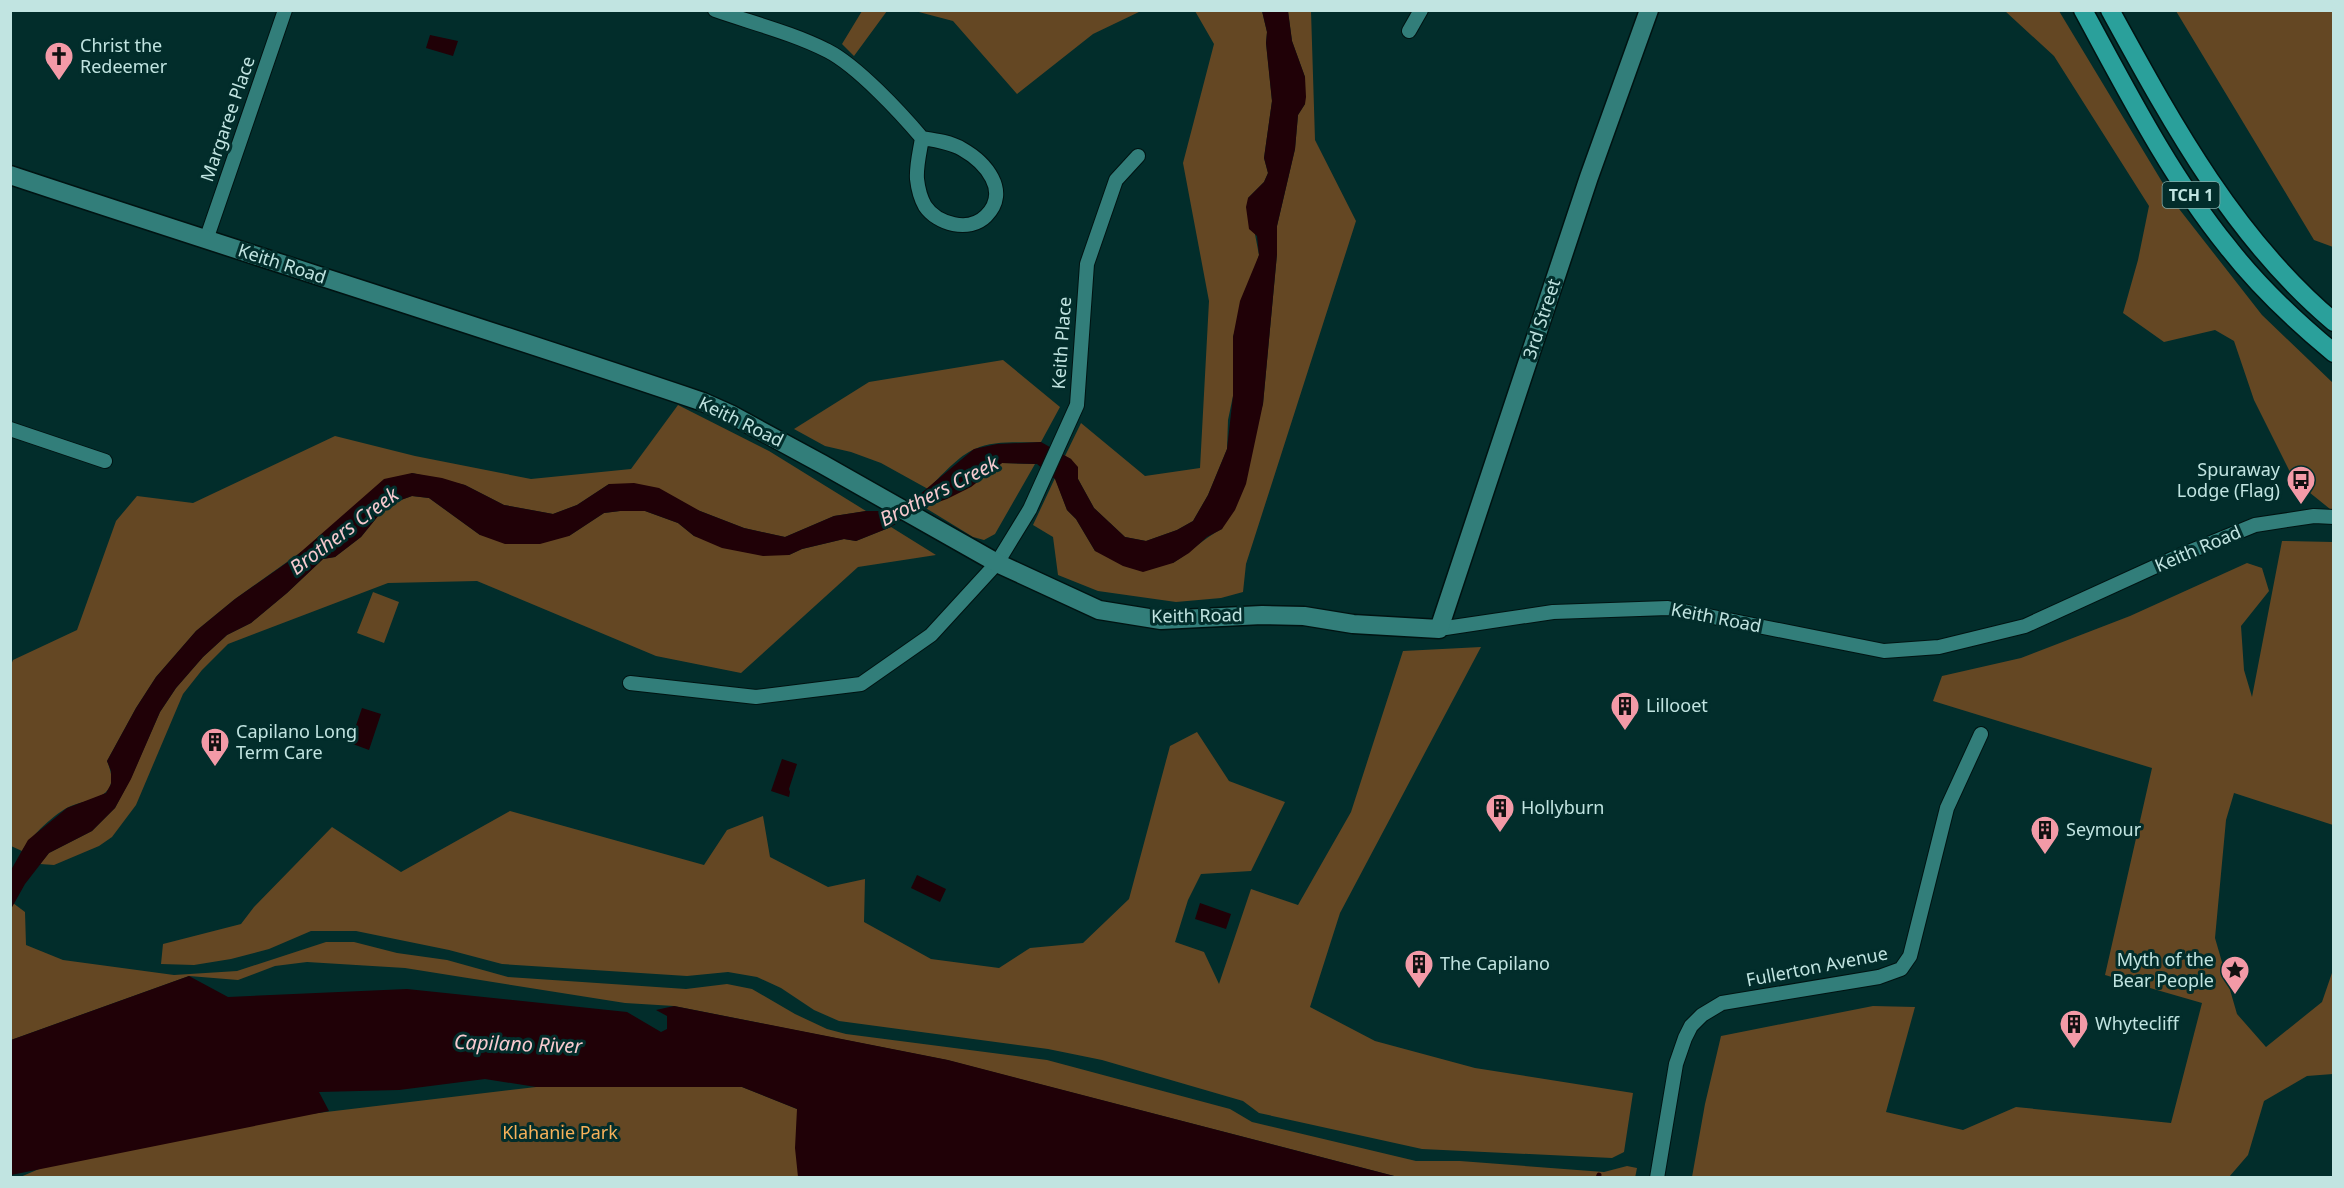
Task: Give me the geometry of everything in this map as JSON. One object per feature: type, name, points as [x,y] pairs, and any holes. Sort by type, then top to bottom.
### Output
[{"type":"highway","name":"TCH 1","points":[[2083,10],[2164,155],[2226,245],[2258,283],[2289,314],[2334,353]]},
{"type":"highway","name":"TCH 1","points":[[2110,10],[2185,142],[2238,221],[2276,267],[2334,322]]},
{"type":"street","name":"Margaree Place","points":[[206,240],[285,10]]},
{"type":"street","points":[[715,10],[827,51],[848,63],[908,120],[922,138],[961,148],[980,161],[989,171],[994,183],[996,200],[986,216],[968,225],[957,225],[933,215],[925,205],[917,178],[922,138]]},
{"type":"street","points":[[1409,31],[1421,10]]},
{"type":"street","name":"3rd Street","points":[[1439,629],[1589,177],[1648,10]]},
{"type":"street","name":"Keith Place","points":[[630,683],[756,697],[861,684],[931,635],[997,563],[1030,509],[1077,405],[1087,264],[1116,180],[1138,156]]},
{"type":"street","name":"Keith Road","points":[[10,176],[513,338],[703,402],[831,468],[997,563],[1099,610],[1161,620],[1262,615],[1304,616],[1353,624],[1439,629],[1553,612],[1668,608],[1884,651],[1918,650],[2025,626],[2174,558],[2255,525],[2314,516],[2334,517]]},
{"type":"street","points":[[10,429],[105,461]]},
{"type":"street","name":"Fullerton Avenue","points":[[1657,1178],[1676,1064],[1691,1026],[1710,1008],[1722,1003],[1878,977],[1901,969],[1910,956],[1947,808],[1981,734]]},
{"type":"green space","points":[[862,11],[887,11],[854,56],[842,44]]},
{"type":"green space","points":[[915,11],[1141,11],[1093,34],[1017,94],[953,21]]},
{"type":"green space","points":[[1195,11],[1262,11],[1267,32],[1272,101],[1264,158],[1268,173],[1264,182],[1248,198],[1259,255],[1233,337],[1233,396],[1228,420],[1227,449],[1208,495],[1193,521],[1177,530],[1146,541],[1125,537],[1094,508],[1078,479],[1071,459],[1065,456],[1081,423],[1145,476],[1200,468],[1209,301],[1183,163],[1214,44]]},
{"type":"green space","points":[[1288,11],[1311,11],[1315,140],[1356,221],[1246,564],[1243,592],[1221,598],[1176,602],[1098,591],[1058,575],[1053,537],[1033,525],[1055,478],[1067,510],[1076,519],[1095,551],[1173,563],[1222,529],[1263,404],[1277,254],[1277,226],[1295,149],[1298,115],[1305,104],[1305,77],[1292,41]]},
{"type":"green space","points":[[2005,11],[2059,11],[2176,205],[2262,315],[2333,383],[2333,509],[2294,480],[2254,400],[2234,341],[2215,330],[2164,342],[2123,313],[2138,260],[2149,206],[2054,56]]},
{"type":"green space","points":[[2176,11],[2333,11],[2333,247],[2314,240]]},
{"type":"green space","points":[[1003,360],[1060,407],[1041,442],[998,443],[982,446],[956,461],[928,489],[881,463],[851,452],[825,446],[794,429],[869,382]]},
{"type":"green space","points":[[678,405],[769,451],[866,511],[834,516],[785,537],[744,528],[700,511],[609,484],[577,505],[553,514],[504,505],[465,485],[412,473],[235,599],[196,631],[156,677],[136,708],[107,761],[111,773],[111,785],[106,792],[71,806],[58,814],[37,832],[22,851],[11,846],[11,665],[13,660],[77,630],[116,521],[137,496],[193,503],[335,436],[415,456],[531,479],[631,469]]},
{"type":"green space","points":[[1002,463],[1035,464],[995,534],[984,540],[973,537],[924,507],[965,488]]},
{"type":"green space","points":[[412,496],[429,498],[480,535],[569,536],[604,513],[645,511],[678,523],[694,536],[789,555],[802,549],[844,539],[856,541],[891,527],[936,555],[858,567],[741,673],[656,656],[477,581],[388,583],[228,644],[202,670],[183,694],[136,805],[112,837],[99,846],[54,865],[40,864],[49,853],[92,831],[115,808],[160,712],[176,688],[203,657],[227,635],[251,623],[323,559],[335,557],[361,537],[387,505]]},
{"type":"green space","points":[[2282,541],[2333,542],[2333,825],[2234,793],[2226,820],[2215,938],[2237,1014],[2266,1047],[2322,1002],[2333,970],[2333,1074],[2307,1076],[2264,1101],[2248,1155],[2229,1177],[1692,1177],[1705,1104],[1721,1036],[1873,1006],[1915,1007],[1886,1112],[1963,1130],[2016,1107],[2171,1123],[2202,1003],[2105,975],[2152,768],[1933,701],[1942,676],[2021,658],[2130,616],[2247,563],[2262,568],[2269,591],[2241,626],[2244,670],[2252,697]]},
{"type":"green space","points":[[373,592],[399,602],[384,643],[357,633]]},
{"type":"green space","points":[[1481,647],[1340,913],[1310,1007],[1375,1041],[1475,1068],[1633,1093],[1624,1152],[1612,1158],[1422,1149],[1259,1113],[1243,1101],[1102,1060],[1048,1049],[839,1021],[814,1010],[781,988],[757,977],[728,972],[687,976],[502,964],[449,950],[356,931],[311,931],[269,949],[231,959],[194,965],[161,964],[163,944],[241,924],[254,907],[332,827],[401,872],[510,811],[704,865],[727,830],[763,816],[770,857],[828,887],[865,879],[864,922],[931,959],[999,968],[1030,948],[1083,943],[1129,899],[1170,746],[1197,732],[1229,781],[1285,802],[1251,871],[1201,874],[1188,900],[1175,942],[1204,952],[1219,984],[1251,889],[1298,905],[1351,812],[1403,651]]},
{"type":"green space","points":[[13,903],[25,912],[26,945],[63,960],[174,975],[237,971],[326,942],[354,942],[397,953],[447,960],[508,977],[686,989],[727,984],[752,989],[795,1014],[827,1029],[846,1034],[1047,1060],[1230,1109],[1252,1122],[1416,1161],[1460,1161],[1604,1172],[1627,1166],[1637,1168],[1635,1178],[1398,1177],[947,1060],[674,1006],[625,1003],[405,968],[307,962],[275,966],[238,980],[189,976],[11,1040],[10,909]]},
{"type":"green space","name":"Klahanie Park","points":[[536,1087],[742,1087],[797,1109],[853,1178],[18,1178],[67,1157],[276,1118]]},
{"type":"water","name":"Brothers Creek","points":[[1262,11],[1288,11],[1292,41],[1305,77],[1306,97],[1305,104],[1298,115],[1295,149],[1277,226],[1277,254],[1263,404],[1246,484],[1235,510],[1222,529],[1207,537],[1189,553],[1173,563],[1143,572],[1123,566],[1095,551],[1076,519],[1067,510],[1055,479],[1037,464],[1002,463],[971,487],[921,508],[891,527],[856,541],[844,539],[802,549],[789,555],[763,556],[722,548],[694,536],[678,523],[645,511],[604,513],[569,536],[540,544],[505,544],[480,535],[429,498],[412,496],[387,505],[361,537],[335,557],[323,559],[251,623],[227,635],[203,657],[176,688],[160,712],[131,779],[115,808],[92,831],[49,853],[25,884],[11,909],[11,870],[28,840],[67,808],[106,793],[111,784],[111,771],[107,761],[156,677],[196,631],[235,599],[295,557],[384,479],[412,473],[442,478],[465,485],[504,505],[553,514],[577,505],[609,484],[634,483],[659,488],[700,511],[744,528],[785,537],[834,516],[866,511],[889,511],[913,500],[974,449],[997,444],[1041,442],[1071,459],[1078,467],[1078,479],[1094,508],[1125,537],[1146,541],[1177,530],[1193,521],[1208,495],[1227,449],[1233,396],[1233,337],[1240,301],[1259,255],[1257,236],[1249,229],[1246,207],[1248,198],[1264,182],[1268,173],[1264,158],[1272,101],[1267,32]]},
{"type":"water","points":[[430,35],[458,41],[453,56],[426,48]]},
{"type":"water","points":[[362,708],[381,714],[369,750],[350,743]]},
{"type":"water","points":[[782,759],[797,764],[789,789],[789,797],[771,791]]},
{"type":"water","points":[[917,875],[946,889],[940,902],[911,888]]},
{"type":"water","points":[[1200,903],[1231,914],[1226,929],[1195,919]]},
{"type":"water","name":"Capilano River","points":[[189,976],[228,997],[407,989],[627,1012],[661,1032],[667,1029],[667,1016],[656,1010],[674,1006],[948,1060],[1398,1177],[798,1177],[795,1148],[797,1109],[742,1087],[536,1087],[485,1079],[399,1090],[319,1092],[329,1111],[11,1175],[11,1040]]},
{"type":"place","name":"Christ the Redeemer","points":[[59,82]]},
{"type":"place","name":"Spuraway Lodge (Flag)","points":[[2301,506]]},
{"type":"place","name":"Lillooet","points":[[1625,732]]},
{"type":"place","name":"Capilano Long Term Care","points":[[215,768]]},
{"type":"place","name":"Hollyburn","points":[[1500,834]]},
{"type":"place","name":"Seymour","points":[[2045,856]]},
{"type":"place","name":"The Capilano","points":[[1419,990]]},
{"type":"place","name":"Myth of the Bear People","points":[[2235,996]]},
{"type":"place","name":"Whytecliff","points":[[2074,1050]]}]
